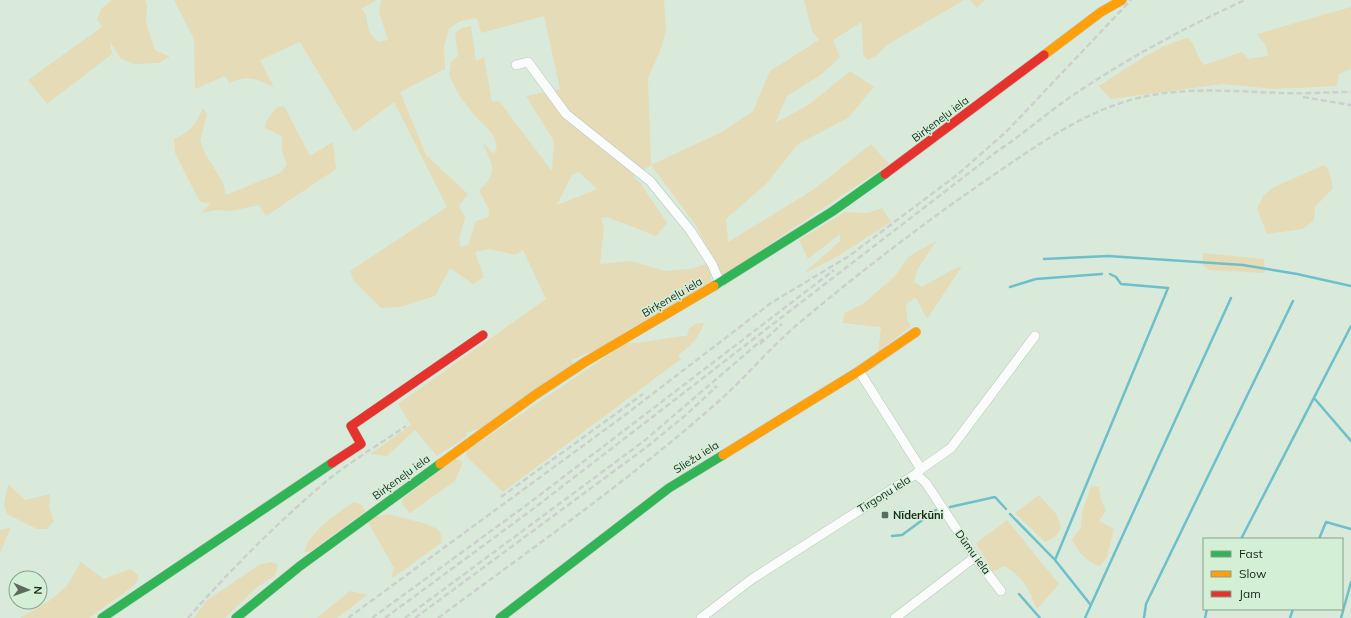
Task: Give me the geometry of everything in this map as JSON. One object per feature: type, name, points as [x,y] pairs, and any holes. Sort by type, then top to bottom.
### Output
[{"type":"main road","name":"Birķeneļu iela","points":[[236,618],[300,566],[535,395],[585,362],[720,283],[833,211],[913,154],[1101,12],[1122,0]]},
{"type":"main road","name":"Sliežu iela","points":[[503,617],[670,488],[859,371],[916,332]]},
{"type":"main road","points":[[102,618],[361,444],[352,426],[483,334]]},
{"type":"street","points":[[516,65],[528,62],[566,114],[650,181],[690,230],[712,264],[720,283]]},
{"type":"street","name":"Tirgoņu iela","points":[[701,618],[752,579],[951,448],[1035,336]]},
{"type":"street","name":"Dūmu iela","points":[[859,371],[918,471],[975,557],[1001,591]]},
{"type":"street","points":[[895,618],[975,557]]},
{"type":"shaded area","points":[[112,0],[145,0],[147,6],[146,23],[155,50],[170,57],[159,63],[134,64],[120,58],[110,41],[112,54],[47,104],[28,80],[102,27],[97,19],[101,9]]},
{"type":"shaded area","points":[[174,0],[377,0],[361,9],[366,16],[370,32],[379,42],[388,40],[379,12],[381,0],[664,0],[666,31],[660,51],[648,78],[651,165],[633,177],[641,184],[667,223],[656,236],[607,217],[601,218],[604,228],[600,264],[631,261],[665,271],[691,269],[708,263],[712,283],[603,347],[571,360],[574,364],[481,428],[466,433],[466,437],[437,456],[415,430],[387,456],[370,454],[411,425],[398,404],[546,299],[523,250],[515,255],[490,249],[475,252],[484,277],[473,284],[450,268],[435,296],[400,307],[381,308],[354,281],[350,271],[447,207],[394,102],[354,132],[300,42],[260,60],[274,87],[257,80],[247,78],[229,83],[225,76],[195,89],[194,39]],"holes":[[[544,16],[560,89],[526,96],[554,141],[552,171],[499,101],[492,102],[484,57],[476,61],[471,26],[462,28],[455,33],[458,56],[451,62],[449,75],[457,92],[474,115],[492,133],[497,147],[494,154],[482,142],[489,156],[492,168],[489,178],[479,190],[489,210],[489,217],[476,221],[468,245],[461,247],[459,239],[465,217],[459,206],[468,194],[426,155],[400,92],[445,69],[444,47],[449,28],[461,21],[477,18],[481,33]],[[579,172],[597,189],[557,205],[572,175]]]},
{"type":"shaded area","points":[[804,0],[964,0],[887,45],[876,56],[867,60],[863,54],[862,22],[833,40],[840,57],[822,74],[787,96],[775,123],[810,104],[850,71],[874,87],[848,118],[798,144],[766,184],[726,219],[728,242],[813,190],[871,144],[889,164],[722,276],[695,224],[651,165],[722,132],[753,111],[770,71],[819,40],[812,31]]},
{"type":"shaded area","points":[[970,0],[985,0],[977,8]]},
{"type":"shaded area","points":[[1351,7],[1351,69],[1339,74],[1337,86],[1275,89],[1223,84],[1111,99],[1099,86],[1131,65],[1165,46],[1188,38],[1193,44],[1199,59],[1204,65],[1242,52],[1248,59],[1268,56],[1266,46],[1257,34]]},
{"type":"shaded area","points":[[284,106],[310,156],[333,142],[336,169],[266,216],[259,205],[231,211],[217,210],[201,213],[211,203],[200,202],[175,153],[174,139],[192,127],[203,108],[207,115],[200,141],[205,153],[223,183],[226,195],[280,173],[287,164],[282,152],[282,136],[265,128],[267,120],[277,107]]},
{"type":"shaded area","points":[[1324,165],[1329,171],[1333,188],[1315,207],[1314,220],[1303,229],[1267,234],[1257,209],[1263,196],[1274,187]]},
{"type":"shaded area","points":[[882,208],[891,222],[833,259],[804,273],[840,241],[840,234],[808,259],[799,240],[845,212],[867,213]]},
{"type":"shaded area","points":[[936,241],[917,270],[914,282],[922,287],[962,266],[927,319],[916,298],[906,304],[907,319],[911,326],[878,352],[881,327],[843,323],[844,313],[863,304],[896,275],[908,257]]},
{"type":"shaded area","points":[[1203,253],[1264,259],[1265,273],[1209,270],[1203,265]]},
{"type":"shaded area","points":[[698,323],[704,323],[700,333],[687,349],[678,355],[681,359],[503,492],[467,457],[466,451],[626,343],[687,336],[689,328]]},
{"type":"shaded area","points":[[455,459],[463,462],[455,481],[410,513],[403,505],[402,499]]},
{"type":"shaded area","points":[[8,484],[25,500],[50,494],[49,507],[54,521],[47,529],[37,529],[7,514],[4,505]]},
{"type":"shaded area","points":[[1091,486],[1099,487],[1101,500],[1106,511],[1099,521],[1114,529],[1107,557],[1100,566],[1083,556],[1072,539],[1081,527],[1082,512]]},
{"type":"shaded area","points":[[1039,495],[1057,515],[1061,528],[1056,536],[1045,542],[1015,513]]},
{"type":"shaded area","points":[[354,502],[361,505],[366,511],[309,552],[304,552],[312,537],[324,524]]},
{"type":"shaded area","points":[[387,514],[429,525],[439,531],[442,538],[441,543],[391,579],[394,568],[368,522],[372,518]]},
{"type":"shaded area","points":[[1007,520],[1059,584],[1037,609],[1021,579],[1004,566],[993,572],[976,543]]},
{"type":"shaded area","points":[[11,527],[0,553],[0,530]]},
{"type":"shaded area","points":[[81,562],[104,579],[130,569],[138,575],[137,582],[131,588],[89,618],[20,618],[34,610],[48,610],[48,602],[66,587]]},
{"type":"shaded area","points":[[270,562],[277,564],[277,571],[273,577],[257,587],[225,618],[194,618],[206,601],[259,565]]},
{"type":"shaded area","points":[[350,591],[367,595],[337,618],[317,618]]},
{"type":"waterway","points":[[1044,259],[1108,256],[1243,265],[1297,274],[1351,286]]},
{"type":"waterway","points":[[1010,287],[1036,279],[1102,274]]},
{"type":"waterway","points":[[1055,560],[1168,288],[1121,284],[1116,277],[1110,274]]},
{"type":"waterway","points":[[1085,618],[1231,298]]},
{"type":"waterway","points":[[1144,618],[1146,604],[1293,301]]},
{"type":"waterway","points":[[1242,538],[1351,326]]},
{"type":"waterway","points":[[1314,398],[1351,441]]},
{"type":"waterway","points":[[950,507],[995,497],[1006,509]]},
{"type":"waterway","points":[[892,536],[902,535],[936,510]]},
{"type":"waterway","points":[[1010,514],[1055,560],[1090,604]]},
{"type":"waterway","points":[[1319,538],[1326,522],[1351,529]]},
{"type":"waterway","points":[[1341,618],[1351,582]]},
{"type":"waterway","points":[[1019,594],[1040,618]]},
{"type":"waterway","points":[[1205,618],[1207,610]]},
{"type":"waterway","points":[[1290,618],[1293,610]]},
{"type":"railway","points":[[348,618],[625,415],[771,303],[849,256],[957,175],[1007,131],[1131,0]]},
{"type":"railway","points":[[1001,149],[1069,98],[1111,71],[1177,33],[1245,0]]},
{"type":"railway","points":[[438,618],[577,516],[645,463],[722,398],[787,334],[871,265],[972,190],[1060,131],[1110,107],[1146,96],[1165,93],[1184,91],[1289,93],[1351,92]]},
{"type":"railway","points":[[1303,97],[1351,105]]},
{"type":"railway","points":[[385,618],[533,509],[1004,146]]},
{"type":"railway","points":[[372,618],[528,504],[834,270]]},
{"type":"railway","points":[[760,344],[782,324]]},
{"type":"railway","points":[[405,618],[644,441],[763,339]]},
{"type":"railway","points":[[415,618],[648,446],[687,414],[717,386]]},
{"type":"railway","points":[[501,497],[643,394]]},
{"type":"railway","points":[[188,618],[256,546],[310,495],[348,465],[406,426]]},
{"type":"traffic: fast","points":[[714,286],[833,211],[885,174]]},
{"type":"traffic: fast","points":[[500,618],[669,488],[723,455]]},
{"type":"traffic: fast","points":[[102,618],[332,463]]},
{"type":"traffic: fast","points":[[236,618],[300,566],[440,464]]},
{"type":"traffic: slow","points":[[1044,55],[1101,12],[1122,0]]},
{"type":"traffic: slow","points":[[440,464],[535,395],[585,362],[714,286]]},
{"type":"traffic: slow","points":[[723,455],[859,371],[916,332]]},
{"type":"traffic: jam","points":[[885,174],[1044,55]]},
{"type":"traffic: jam","points":[[332,463],[361,444],[351,426],[483,335]]},
{"type":"place","name":"Nīderkūni","points":[[885,515]]}]
